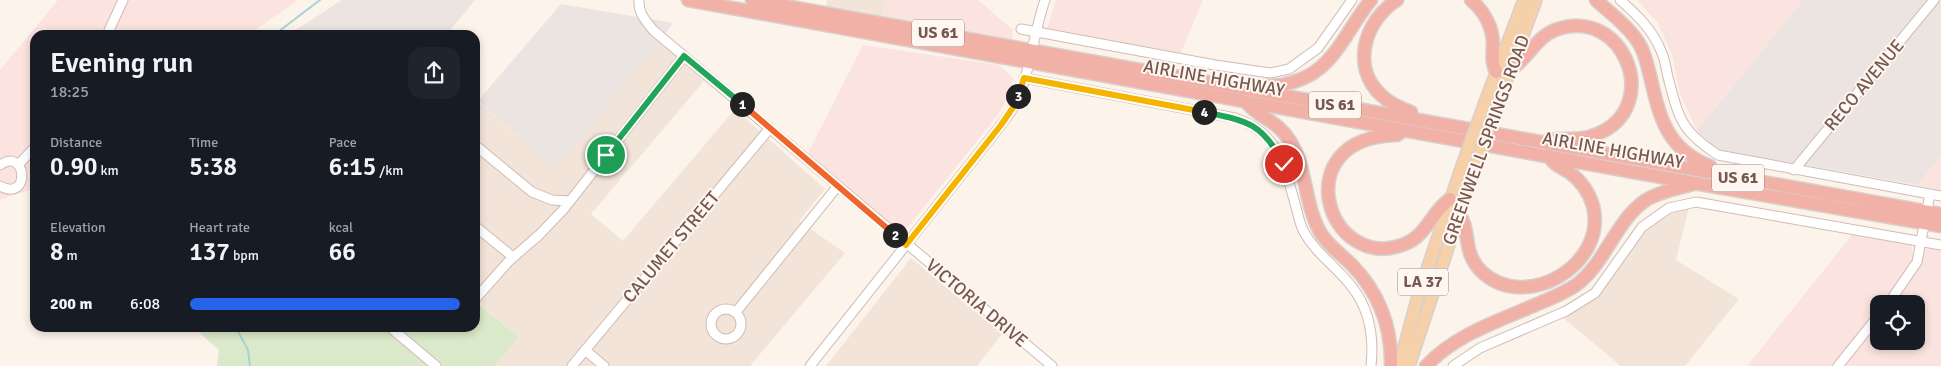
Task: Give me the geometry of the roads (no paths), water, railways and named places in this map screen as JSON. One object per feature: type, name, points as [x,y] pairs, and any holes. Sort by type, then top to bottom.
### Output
[{"type":"highway","name":"AIRLINE HIGHWAY","points":[[688,0],[1032,49],[1413,119],[1694,183],[1925,217],[1941,214]]},
{"type":"highway","name":"AIRLINE HIGHWAY","points":[[752,0],[843,22],[1029,62],[1246,102],[1404,130],[1712,173],[1925,217],[1941,226]]},
{"type":"highway","points":[[1257,91],[1264,86],[1294,82],[1317,70],[1333,54],[1371,0]]},
{"type":"highway","points":[[1396,0],[1382,12],[1371,28],[1364,47],[1364,62],[1370,82],[1380,94],[1392,104],[1411,112],[1413,119]]},
{"type":"highway","points":[[1471,0],[1484,14],[1491,28],[1493,41],[1492,63],[1496,72]]},
{"type":"highway","points":[[1596,0],[1629,31],[1640,46],[1647,64],[1660,117],[1667,132],[1686,153],[1710,166],[1712,173]]},
{"type":"highway","points":[[1459,214],[1465,222],[1466,242],[1472,258],[1482,271],[1494,281],[1507,286],[1531,287],[1561,276],[1584,253],[1592,232],[1594,212],[1589,197],[1581,183],[1571,174],[1554,165],[1549,150],[1557,139],[1583,138],[1598,134],[1618,120],[1626,107],[1631,92],[1631,74],[1626,58],[1618,45],[1606,35],[1586,27],[1570,26],[1556,30],[1543,37],[1520,64],[1510,70]]},
{"type":"highway","points":[[1246,102],[1253,110],[1278,126],[1293,146],[1319,229],[1328,242],[1360,274],[1379,303],[1389,333],[1391,366]]},
{"type":"highway","points":[[1404,130],[1397,135],[1364,139],[1351,146],[1341,156],[1332,169],[1328,185],[1329,203],[1335,219],[1348,235],[1358,242],[1376,248],[1393,247],[1407,243],[1419,235],[1442,205],[1450,199]]},
{"type":"highway","points":[[1426,366],[1442,350],[1466,335],[1570,289],[1588,273],[1638,206],[1660,194],[1694,183]]},
{"type":"highway","points":[[1925,217],[1941,220]]},
{"type":"main road","name":"GREENWELL SPRINGS ROAD","points":[[1399,366],[1418,296],[1450,199],[1524,0]]},
{"type":"main road","name":"GREENWELL SPRINGS ROAD","points":[[1409,366],[1473,172],[1536,0]]},
{"type":"street","points":[[109,30],[123,0]]},
{"type":"street","name":"VICTORIA DRIVE","points":[[639,0],[638,6],[653,30],[1052,366]]},
{"type":"street","points":[[810,366],[1001,125],[1014,106],[1029,62],[1045,0]]},
{"type":"street","name":"AIRLINE HIGHWAY","points":[[1020,29],[1206,64],[1270,73],[1289,69],[1318,48],[1352,0]]},
{"type":"street","name":"AIRLINE HIGHWAY","points":[[1620,0],[1645,23],[1661,51],[1683,126],[1700,143],[1718,155],[1941,196]]},
{"type":"street","name":"RECO AVENUE","points":[[1794,170],[1934,0]]},
{"type":"street","points":[[480,294],[513,257],[539,236],[570,201],[684,56]]},
{"type":"street","points":[[1024,78],[1235,118],[1251,124],[1264,134],[1275,147],[1284,164],[1303,231],[1316,251],[1352,287],[1363,305],[1369,322],[1373,345],[1371,366]]},
{"type":"street","name":"CALUMET STREET","points":[[572,366],[770,128]]},
{"type":"street","points":[[480,149],[532,192],[552,200],[570,201]]},
{"type":"street","points":[[18,165],[30,152]]},
{"type":"street","points":[[0,165],[8,161],[18,165],[23,174],[20,184],[10,189],[0,186]]},
{"type":"street","points":[[736,312],[838,187]]},
{"type":"street","points":[[1894,295],[1917,262],[1930,194]]},
{"type":"street","points":[[1453,366],[1480,348],[1566,311],[1595,292],[1642,227],[1669,208],[1696,202],[1941,245]]},
{"type":"street","points":[[480,230],[513,257]]},
{"type":"street","points":[[1838,366],[1870,326]]},
{"type":"street","points":[[396,332],[436,366]]},
{"type":"street","points":[[586,350],[604,366]]},
{"type":"waterway","points":[[281,30],[320,0]]},
{"type":"waterway","points":[[238,332],[248,350],[250,366]]}]
